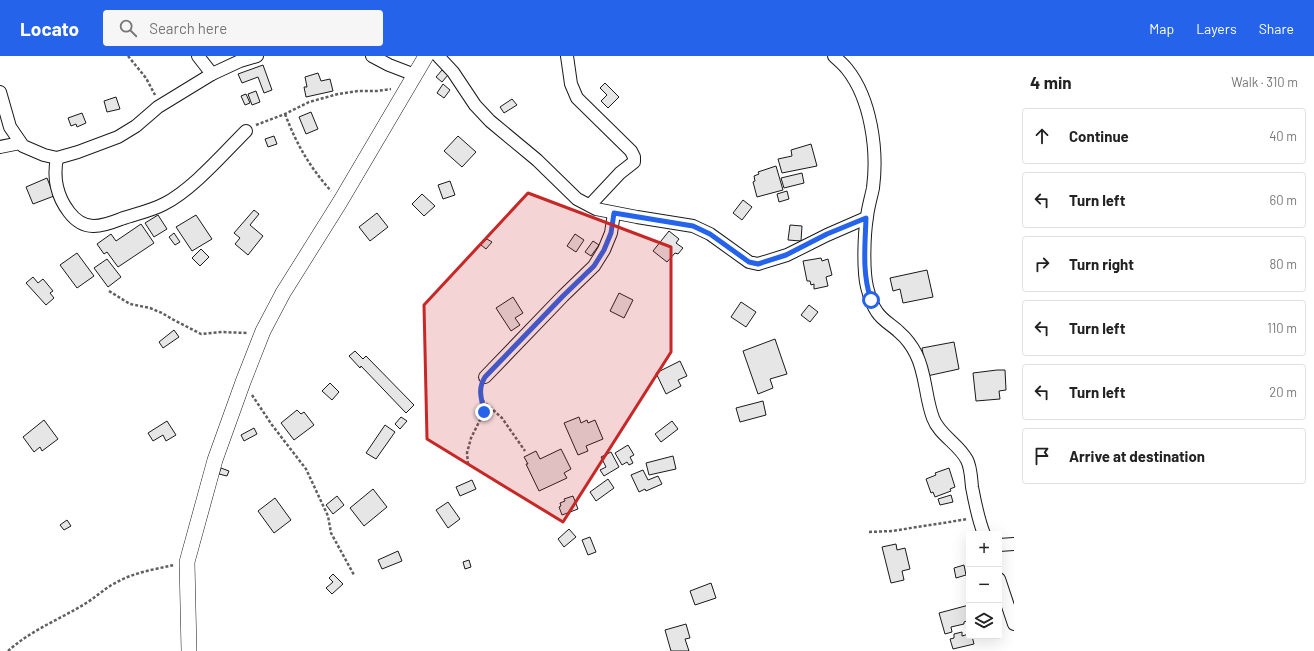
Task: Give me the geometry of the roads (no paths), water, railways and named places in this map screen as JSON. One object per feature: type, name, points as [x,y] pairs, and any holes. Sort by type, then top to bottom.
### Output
[{"type":"street","points":[[198,56],[212,74]]},
{"type":"street","points":[[0,92],[10,127],[20,143],[23,146],[44,155],[57,158],[118,137],[136,126],[162,105],[212,74],[240,61],[257,56]]},
{"type":"street","points":[[372,56],[413,79]]},
{"type":"street","points":[[189,651],[187,562],[215,460],[262,334],[283,293],[340,202],[426,56]]},
{"type":"street","points":[[438,56],[453,72],[476,105],[490,121],[537,160],[577,199],[596,209],[693,226],[710,234],[749,262],[758,264],[786,255],[827,234],[866,218]]},
{"type":"street","points":[[567,56],[572,84],[577,98],[631,151],[634,160],[634,162],[620,173],[590,205]]},
{"type":"street","points":[[834,56],[847,69],[857,84],[866,106],[874,146],[873,187],[866,218],[864,265],[866,286],[876,311],[883,320],[910,343],[917,355],[933,419],[941,431],[958,448],[967,460],[978,518],[983,531]]},
{"type":"street","points":[[57,158],[54,171],[57,190],[65,207],[73,217],[81,223],[93,227],[113,222],[164,204],[185,190],[246,131]]},
{"type":"street","points":[[0,146],[20,143]]},
{"type":"street","points":[[485,377],[594,266],[604,250],[611,233],[614,213]]},
{"type":"street","points":[[1002,545],[1014,544]]},
{"type":"street","points":[[1002,588],[1014,624]]}]
